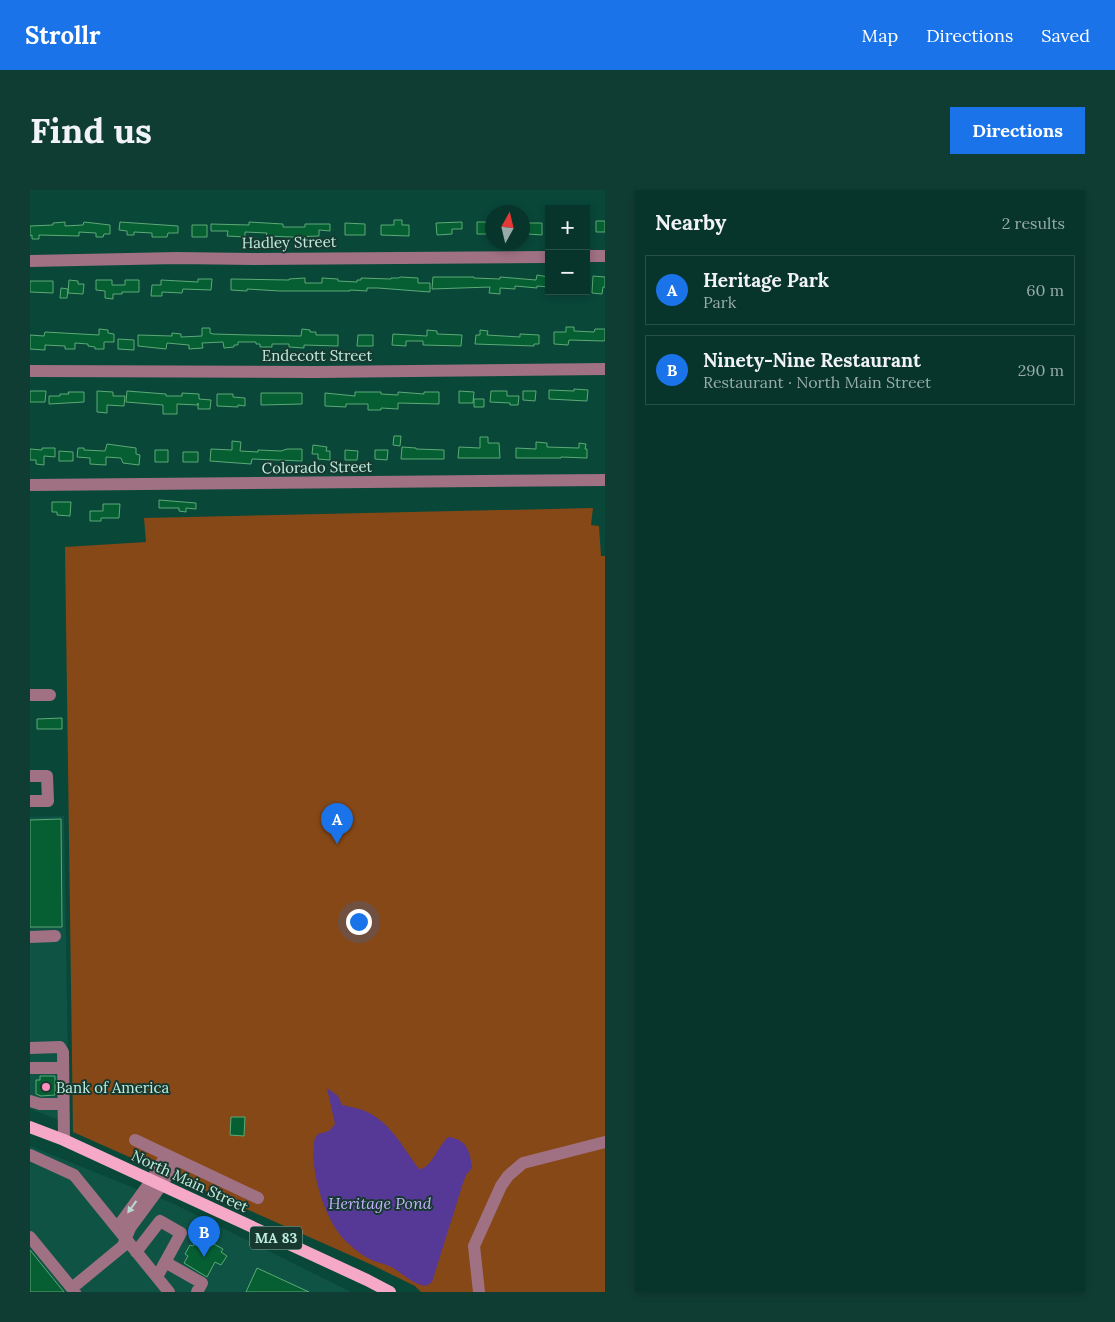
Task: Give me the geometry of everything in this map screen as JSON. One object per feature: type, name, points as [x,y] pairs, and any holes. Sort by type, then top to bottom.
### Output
[{"type":"main road","name":"North Main Street","points":[[30,1127],[64,1140],[390,1292]]},
{"type":"street","points":[[590,256],[605,256]]},
{"type":"street","name":"Hadley Street","points":[[30,261],[545,257]]},
{"type":"street","name":"Endecott Street","points":[[30,371],[316,372],[605,369]]},
{"type":"street","name":"Colorado Street","points":[[30,484],[605,480]]},
{"type":"street","points":[[30,695],[50,695]]},
{"type":"street","points":[[30,776],[47,776],[48,801],[30,801]]},
{"type":"street","points":[[30,937],[56,936]]},
{"type":"street","points":[[30,1048],[60,1047],[63,1052],[64,1140]]},
{"type":"street","points":[[30,1068],[63,1068]]},
{"type":"street","points":[[30,1101],[40,1104],[63,1104]]},
{"type":"street","points":[[135,1140],[258,1198]]},
{"type":"street","points":[[479,1292],[474,1246],[501,1186],[508,1176],[523,1163],[605,1142]]},
{"type":"street","points":[[30,1155],[74,1175],[157,1277],[176,1282],[202,1283],[197,1292]]},
{"type":"street","points":[[30,1237],[74,1290],[123,1246],[130,1228],[171,1157]]},
{"type":"street","points":[[117,1228],[156,1184]]},
{"type":"street","points":[[136,1252],[160,1221],[181,1233],[157,1277]]},
{"type":"street","points":[[165,1262],[176,1282]]},
{"type":"shaded area","points":[[593,508],[591,525],[599,526],[601,556],[605,556],[605,1292],[421,1292],[415,1286],[370,1264],[73,1132],[65,547],[146,542],[144,518]]},
{"type":"shaded area","points":[[64,816],[69,1124],[30,1109],[30,817]]},
{"type":"shaded area","points":[[30,1146],[174,1204],[351,1292],[30,1292]]},
{"type":"water","name":"Heritage Pond","points":[[327,1088],[338,1096],[342,1105],[365,1111],[382,1122],[396,1136],[419,1169],[427,1166],[448,1137],[459,1140],[469,1151],[472,1168],[466,1175],[463,1183],[432,1282],[426,1286],[416,1283],[394,1268],[361,1254],[340,1235],[326,1210],[316,1179],[313,1150],[315,1138],[318,1134],[329,1131],[335,1124]]},
{"type":"building","points":[[394,220],[402,220],[402,225],[409,225],[409,236],[381,235],[381,225],[394,225]]},
{"type":"building","points":[[596,221],[605,221],[605,232],[596,232]]},
{"type":"building","points":[[65,222],[65,226],[83,225],[84,222],[110,225],[110,234],[96,237],[96,233],[79,232],[79,236],[39,235],[39,239],[32,239],[32,235],[30,236],[30,226],[53,225],[53,223]]},
{"type":"building","points":[[120,222],[178,226],[178,233],[168,233],[167,237],[152,237],[152,233],[134,232],[134,235],[127,235],[127,231],[119,230]]},
{"type":"building","points":[[249,222],[283,224],[283,227],[305,227],[305,224],[330,224],[330,231],[319,230],[319,236],[292,237],[266,236],[267,233],[245,232],[245,237],[227,236],[228,231],[211,231],[211,224],[249,225]]},
{"type":"building","points":[[462,222],[462,229],[452,229],[452,234],[437,235],[436,223]]},
{"type":"building","points":[[477,222],[485,222],[485,234],[477,234]]},
{"type":"building","points":[[345,223],[365,224],[365,235],[345,235]]},
{"type":"building","points":[[530,223],[542,223],[542,235],[530,234]]},
{"type":"building","points":[[192,225],[207,225],[207,237],[192,237]]},
{"type":"building","points":[[537,275],[545,276],[545,287],[537,286],[537,288],[515,286],[515,289],[500,288],[500,294],[489,293],[490,287],[432,289],[433,277],[500,279],[500,277],[536,280]]},
{"type":"building","points":[[593,276],[605,277],[605,287],[603,287],[602,294],[592,293]]},
{"type":"building","points":[[400,277],[418,278],[418,283],[430,283],[430,292],[378,288],[367,288],[367,291],[231,290],[231,279],[289,280],[305,278],[305,283],[322,283],[322,278],[357,282],[361,278],[391,279]]},
{"type":"building","points":[[198,279],[212,279],[211,290],[183,289],[182,293],[162,292],[162,296],[151,296],[152,285],[161,285],[161,280],[198,282]]},
{"type":"building","points":[[69,280],[78,281],[78,284],[84,284],[83,294],[68,293]]},
{"type":"building","points":[[96,280],[112,280],[112,285],[125,285],[125,280],[139,280],[139,292],[122,292],[122,294],[113,294],[113,299],[105,298],[105,291],[96,290]]},
{"type":"building","points":[[30,281],[53,281],[53,293],[30,292]]},
{"type":"building","points":[[61,288],[68,289],[67,298],[60,298]]},
{"type":"building","points":[[566,327],[574,327],[574,331],[594,332],[595,329],[605,329],[605,340],[569,340],[568,345],[554,344],[554,332],[566,332]]},
{"type":"building","points":[[202,328],[210,328],[210,333],[213,334],[301,336],[302,329],[310,330],[310,332],[316,332],[316,335],[338,335],[338,346],[304,345],[304,348],[289,347],[289,344],[272,344],[272,347],[260,347],[260,344],[256,344],[256,342],[238,342],[238,345],[234,345],[234,347],[224,348],[223,342],[202,343],[203,348],[189,349],[189,345],[167,343],[166,349],[138,346],[138,335],[172,336],[172,333],[181,334],[181,337],[202,336]]},
{"type":"building","points":[[99,329],[108,330],[108,333],[114,334],[114,342],[104,342],[104,349],[95,349],[95,347],[88,346],[88,344],[75,343],[75,349],[65,349],[65,346],[45,345],[45,350],[30,349],[30,335],[44,336],[45,332],[99,335]]},
{"type":"building","points":[[427,330],[437,331],[437,334],[462,335],[461,346],[423,345],[423,341],[406,341],[406,346],[392,345],[393,334],[427,336]]},
{"type":"building","points":[[480,330],[488,331],[487,335],[520,337],[520,334],[539,335],[539,344],[534,344],[534,346],[475,344],[476,335],[480,335]]},
{"type":"building","points":[[358,335],[373,335],[373,346],[357,346]]},
{"type":"building","points":[[118,339],[134,340],[134,350],[118,349]]},
{"type":"building","points":[[574,389],[588,390],[587,401],[549,399],[549,390],[574,391]]},
{"type":"building","points":[[30,391],[46,391],[45,402],[30,402]]},
{"type":"building","points":[[97,391],[113,392],[113,396],[125,396],[124,406],[107,405],[107,413],[97,412]]},
{"type":"building","points":[[127,391],[166,394],[166,396],[182,396],[182,393],[199,394],[199,399],[211,400],[210,409],[198,409],[198,405],[177,404],[177,414],[163,414],[163,405],[126,402]]},
{"type":"building","points":[[459,391],[474,392],[473,403],[459,403]]},
{"type":"building","points":[[491,391],[507,391],[507,396],[519,396],[518,405],[490,402]]},
{"type":"building","points":[[523,391],[536,391],[535,401],[523,400]]},
{"type":"building","points":[[68,392],[84,392],[84,402],[49,404],[49,396],[60,396],[60,394],[69,394]]},
{"type":"building","points":[[355,392],[381,392],[381,394],[398,395],[398,392],[424,394],[424,392],[439,392],[439,404],[398,403],[398,409],[381,408],[381,410],[368,410],[368,404],[346,404],[346,407],[325,406],[325,393],[355,396]]},
{"type":"building","points":[[261,393],[302,393],[302,404],[261,405]]},
{"type":"building","points":[[217,394],[233,394],[233,397],[245,398],[245,406],[217,406]]},
{"type":"building","points":[[474,399],[484,399],[484,407],[474,407]]},
{"type":"building","points":[[394,436],[401,436],[400,446],[393,445]]},
{"type":"building","points":[[480,437],[488,437],[488,443],[499,443],[500,458],[458,458],[459,447],[480,448]]},
{"type":"building","points":[[232,441],[241,442],[240,451],[258,452],[258,450],[281,451],[302,449],[302,461],[252,459],[251,464],[210,461],[211,449],[232,450]]},
{"type":"building","points":[[536,442],[547,443],[547,447],[579,448],[579,443],[586,444],[587,458],[516,458],[516,448],[536,449]]},
{"type":"building","points":[[107,444],[136,448],[136,454],[140,455],[139,465],[123,463],[121,458],[106,457],[106,465],[90,464],[90,458],[77,457],[78,448],[105,451]]},
{"type":"building","points":[[313,445],[327,447],[326,451],[330,451],[330,460],[318,459],[318,454],[312,454]]},
{"type":"building","points":[[402,447],[444,450],[444,459],[401,459]]},
{"type":"building","points":[[42,448],[55,448],[55,457],[44,456],[44,465],[36,464],[36,460],[30,460],[30,449],[42,450]]},
{"type":"building","points":[[155,450],[168,450],[168,462],[155,462]]},
{"type":"building","points":[[345,450],[358,451],[357,460],[345,460]]},
{"type":"building","points":[[375,450],[388,450],[387,460],[375,459]]},
{"type":"building","points":[[59,451],[73,452],[73,461],[59,461]]},
{"type":"building","points":[[183,452],[198,452],[198,462],[183,462]]},
{"type":"building","points":[[159,500],[196,503],[196,509],[186,508],[186,512],[179,511],[179,508],[159,508]]},
{"type":"building","points":[[52,502],[71,502],[70,516],[57,515],[57,512],[52,512]]},
{"type":"building","points":[[103,504],[120,504],[119,518],[101,518],[101,521],[90,521],[90,511],[103,511]]},
{"type":"building","points":[[62,718],[62,729],[37,729],[37,719]]},
{"type":"building","points":[[61,819],[62,927],[30,927],[30,820]]},
{"type":"building","name":"Bank of America","points":[[40,1076],[55,1076],[55,1095],[41,1096],[36,1094],[36,1080],[40,1080]]},
{"type":"building","points":[[231,1117],[245,1117],[244,1136],[230,1135]]},
{"type":"building","points":[[199,1236],[223,1249],[221,1252],[227,1256],[221,1265],[215,1262],[207,1277],[184,1263],[188,1256],[185,1254],[190,1245],[193,1246]]},
{"type":"building","points":[[30,1250],[64,1292],[30,1292]]},
{"type":"building","points":[[257,1268],[309,1292],[246,1292]]},
{"type":"place","name":"Heritage Park","points":[[337,844]]},
{"type":"place","name":"Bank of America","points":[[46,1087]]},
{"type":"place","name":"Ninety-Nine Restaurant","points":[[204,1257]]}]
